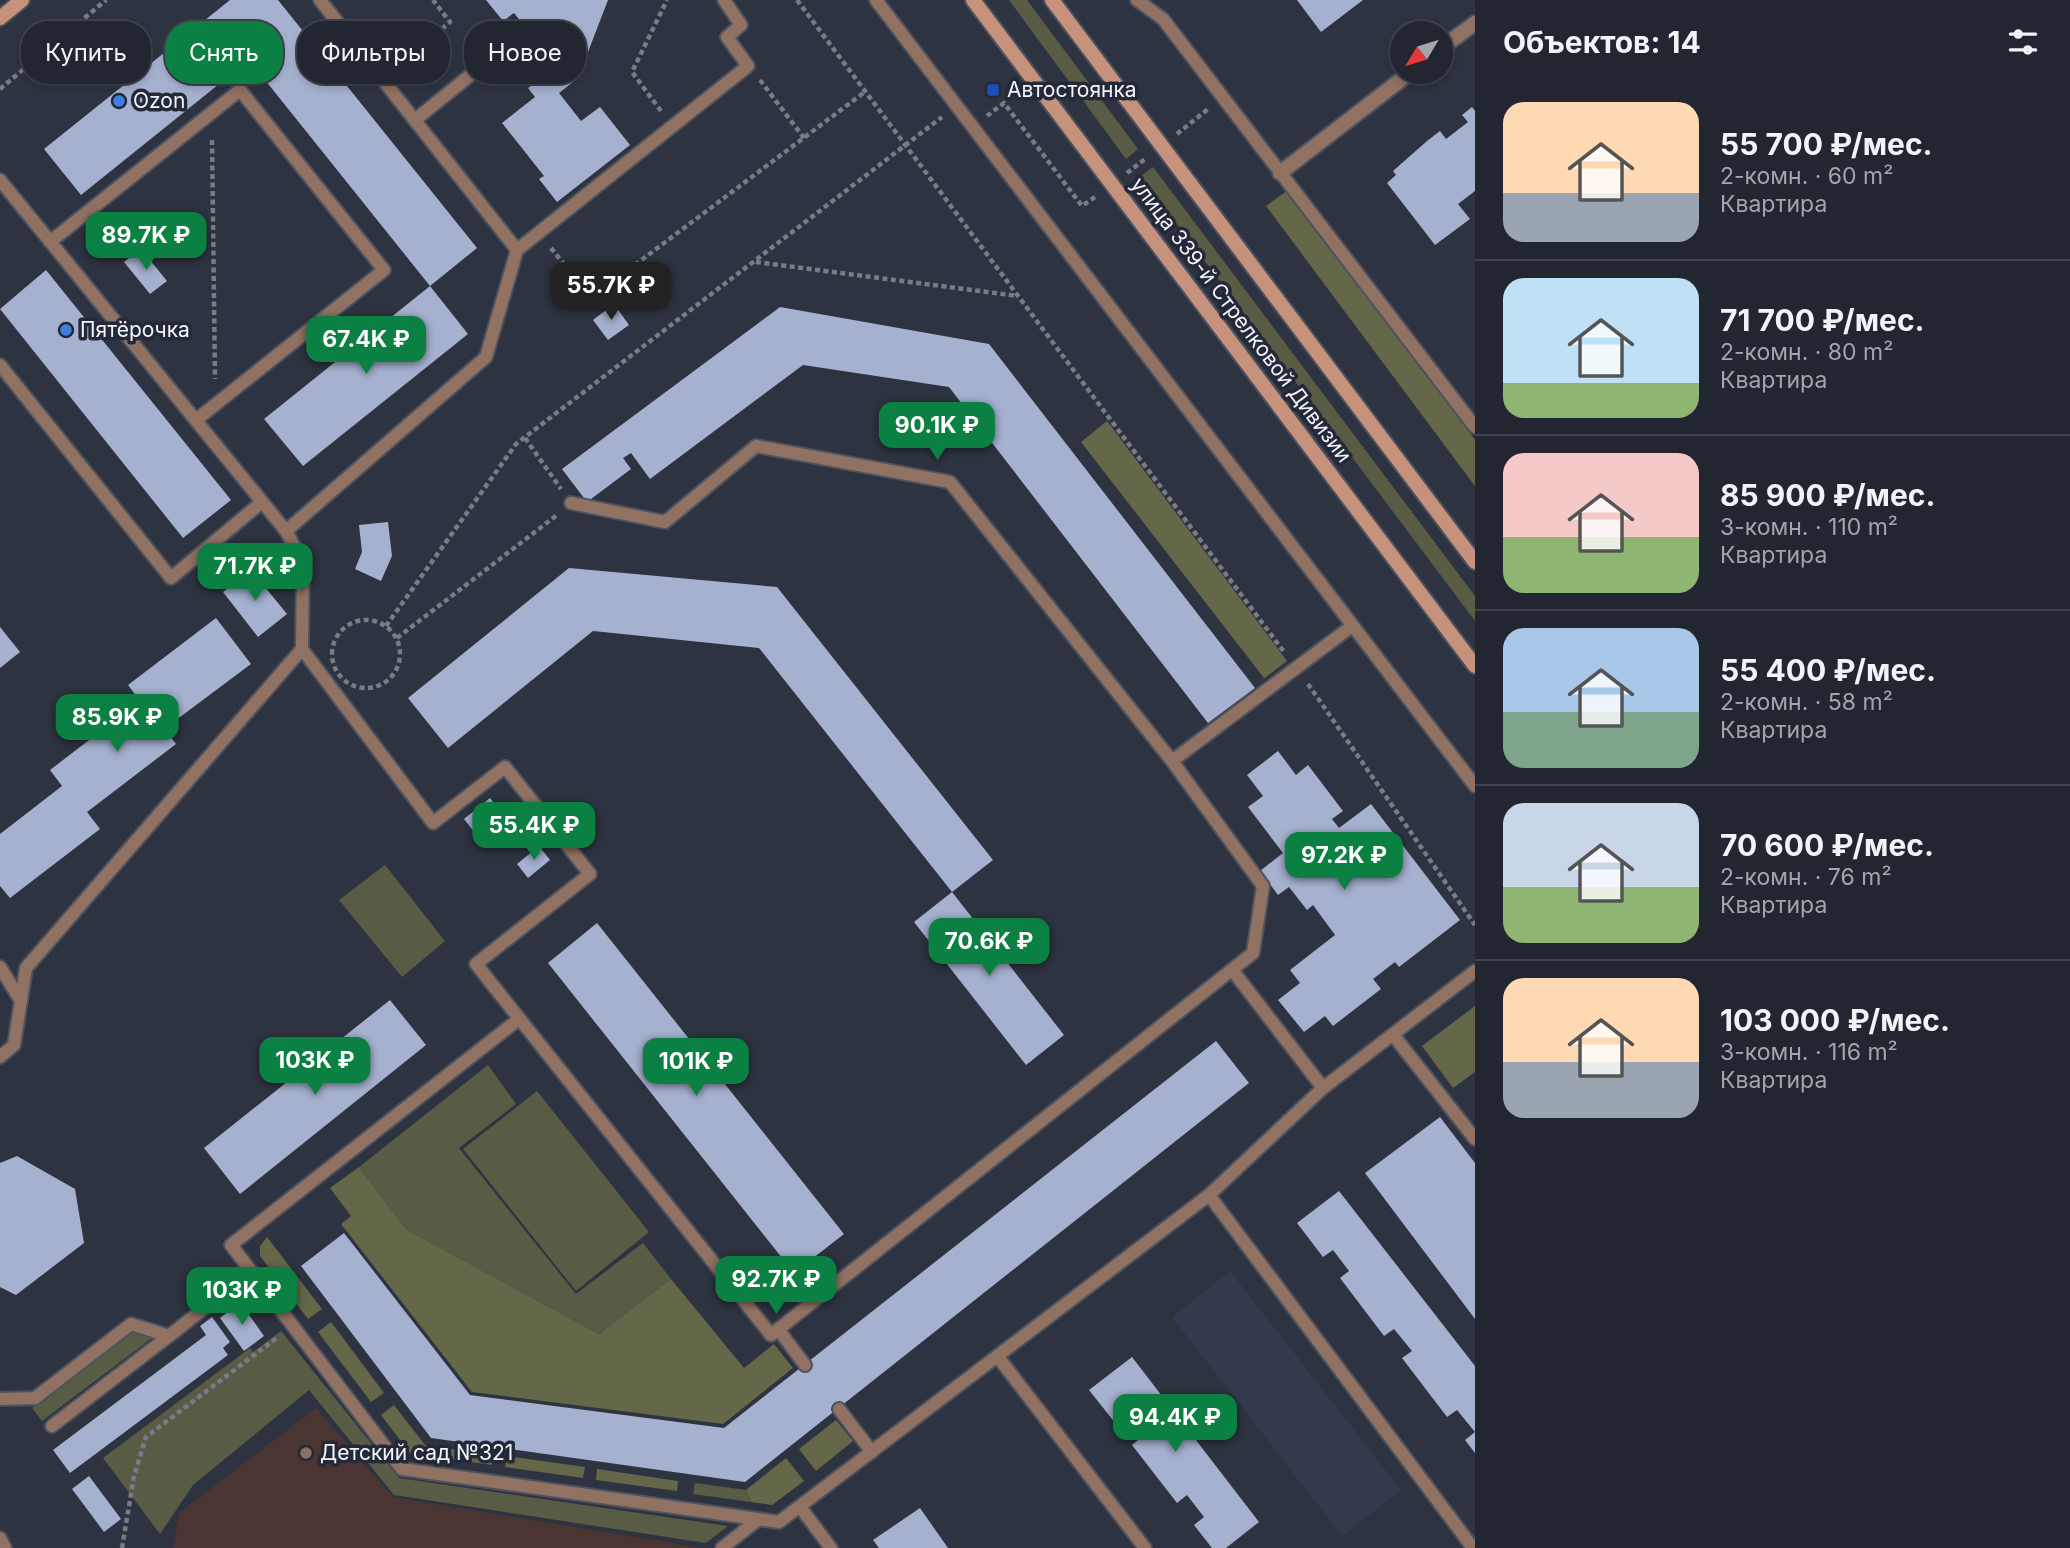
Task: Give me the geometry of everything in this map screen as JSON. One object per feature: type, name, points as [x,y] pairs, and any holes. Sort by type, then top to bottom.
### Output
[{"type":"main road","points":[[0,18],[22,0]]},
{"type":"main road","name":"улица 339-й Стрелковой Дивизии","points":[[973,0],[1475,666]]},
{"type":"main road","name":"улица 339-й Стрелковой Дивизии","points":[[1052,0],[1475,562]]},
{"type":"street","points":[[1453,40],[1475,23]]},
{"type":"street","points":[[1280,173],[1395,84]]},
{"type":"lane","points":[[320,0],[336,21]]},
{"type":"lane","points":[[286,531],[486,357],[517,250],[748,66],[727,37],[741,25],[724,0]]},
{"type":"lane","points":[[876,0],[1475,786]]},
{"type":"lane","points":[[1137,0],[1163,19],[1475,427]]},
{"type":"lane","points":[[415,120],[464,80]]},
{"type":"lane","points":[[386,84],[517,250]]},
{"type":"lane","points":[[51,242],[240,90],[384,270],[196,420]]},
{"type":"lane","points":[[0,180],[286,531],[303,563],[302,649],[433,823],[505,767],[590,874],[476,964],[771,1335],[1253,953],[1263,886],[1172,761],[950,482],[756,446],[665,522],[572,503]]},
{"type":"lane","points":[[0,365],[171,578],[262,502]]},
{"type":"lane","points":[[1172,761],[1352,626]]},
{"type":"lane","points":[[0,1057],[14,1045],[26,968],[302,649]]},
{"type":"lane","points":[[0,967],[21,1001]]},
{"type":"lane","points":[[1233,971],[1323,1088]]},
{"type":"lane","points":[[519,1019],[231,1245],[402,1469],[779,1522],[1209,1195],[1323,1088],[1394,1036],[1475,971]]},
{"type":"lane","points":[[1394,1036],[1475,1139]]},
{"type":"lane","points":[[1209,1195],[1473,1548]]},
{"type":"lane","points":[[52,1426],[251,1271]]},
{"type":"lane","points":[[0,1399],[34,1398],[131,1324],[169,1336]]},
{"type":"lane","points":[[778,1329],[806,1365]]},
{"type":"lane","points":[[998,1357],[1145,1548]]},
{"type":"lane","points":[[839,1409],[872,1452]]},
{"type":"lane","points":[[800,1507],[831,1548]]},
{"type":"lane","points":[[722,1548],[759,1519]]},
{"type":"lane","points":[[0,1538],[5,1548]]},
{"type":"path","points":[[0,89],[106,0]]},
{"type":"path","points":[[433,0],[449,21]]},
{"type":"path","points":[[667,0],[632,72],[673,126]]},
{"type":"path","points":[[797,0],[1296,668],[1475,925]]},
{"type":"path","points":[[748,66],[804,138]]},
{"type":"path","points":[[539,232],[591,298],[866,91]]},
{"type":"path","points":[[386,626],[516,444],[957,106]]},
{"type":"path","points":[[212,113],[215,405]]},
{"type":"path","points":[[754,261],[1019,296]]},
{"type":"path","points":[[397,638],[572,503],[525,438]]},
{"type":"path","points":[[370,620],[386,626],[397,638],[400,654],[396,670],[385,682],[369,688],[353,686],[340,676],[332,662],[332,645],[341,630],[354,621],[370,620]]},
{"type":"path","points":[[122,1548],[134,1476],[146,1437],[293,1326]]},
{"type":"shaded area","points":[[1230,1271],[1401,1490],[1342,1536],[1172,1317]]},
{"type":"shaded area","name":"Детский сад №321","points":[[316,1408],[393,1497],[703,1548],[174,1548],[178,1514]]},
{"type":"green space","points":[[1009,0],[1027,0],[1138,149],[1126,159]]},
{"type":"green space","points":[[1153,167],[1475,596],[1475,621],[1141,176]]},
{"type":"green space","points":[[1288,190],[1475,440],[1475,486],[1266,206]]},
{"type":"green space","points":[[1107,421],[1287,661],[1261,681],[1264,678],[1081,442]]},
{"type":"green space","points":[[385,865],[445,941],[402,977],[339,900]]},
{"type":"green space","points":[[1475,1006],[1475,1072],[1453,1088],[1422,1046]]},
{"type":"green space","points":[[488,1065],[516,1104],[459,1148],[576,1294],[643,1243],[671,1279],[599,1334],[407,1230],[359,1167]]},
{"type":"green space","points":[[537,1091],[649,1232],[576,1291],[463,1149]]},
{"type":"green space","points":[[359,1167],[407,1230],[599,1334],[671,1279],[744,1368],[774,1344],[793,1368],[723,1424],[472,1392],[341,1224],[351,1216],[330,1188]]},
{"type":"green space","points":[[267,1237],[322,1309],[308,1319],[260,1256],[260,1246]]},
{"type":"green space","points":[[331,1322],[384,1393],[371,1402],[318,1332]]},
{"type":"green space","points":[[281,1331],[399,1478],[728,1526],[706,1543],[394,1495],[309,1390],[193,1485],[160,1534],[103,1458],[250,1348],[253,1352]]},
{"type":"green space","points":[[133,1332],[152,1338],[42,1421],[32,1408]]},
{"type":"green space","points":[[394,1405],[425,1445],[493,1455],[492,1465],[410,1453],[381,1415]]},
{"type":"green space","points":[[836,1420],[853,1441],[816,1471],[799,1449]]},
{"type":"green space","points":[[507,1456],[585,1467],[583,1478],[505,1467]]},
{"type":"green space","points":[[786,1458],[804,1481],[772,1505],[751,1502],[746,1490]]},
{"type":"green space","points":[[597,1469],[678,1481],[677,1491],[596,1480]]},
{"type":"green space","points":[[695,1483],[746,1490],[751,1502],[693,1494]]},
{"type":"building","points":[[230,0],[278,0],[297,24],[297,84],[345,84],[477,248],[430,286],[268,84],[283,84],[283,21],[204,21]]},
{"type":"building","points":[[486,0],[608,0],[586,57],[586,21],[520,21],[514,13],[503,21]]},
{"type":"building","points":[[1297,0],[1363,0],[1321,32]]},
{"type":"building","points":[[165,52],[165,84],[219,84],[81,195],[44,149],[125,84],[151,84],[151,63]]},
{"type":"building","points":[[533,84],[570,84],[559,93],[581,121],[600,107],[630,145],[557,202],[539,179],[544,176],[502,123],[535,97],[528,88]]},
{"type":"building","points":[[1472,107],[1475,111],[1475,191],[1458,204],[1470,219],[1435,245],[1387,183],[1396,175],[1393,171],[1440,131],[1446,139],[1468,122],[1462,115]]},
{"type":"building","points":[[141,249],[167,281],[150,294],[124,262]]},
{"type":"building","points":[[46,270],[231,500],[183,538],[0,309]]},
{"type":"building","points":[[430,286],[468,334],[303,466],[264,419]]},
{"type":"building","points":[[614,304],[629,325],[608,340],[593,320]]},
{"type":"building","points":[[780,307],[989,344],[1255,688],[1208,723],[949,387],[803,365],[650,479],[631,453],[623,458],[631,469],[587,502],[562,469]]},
{"type":"building","points":[[388,522],[392,556],[381,581],[355,569],[362,552],[359,525]]},
{"type":"building","points":[[569,568],[777,587],[993,860],[952,892],[759,648],[593,631],[448,748],[408,698]]},
{"type":"building","points":[[251,570],[287,614],[258,637],[223,592]]},
{"type":"building","points":[[216,618],[251,664],[164,729],[176,744],[87,812],[100,829],[10,898],[0,886],[0,834],[62,786],[50,770],[140,701],[128,685]]},
{"type":"building","points":[[0,627],[20,652],[0,668]]},
{"type":"building","points":[[1278,751],[1296,775],[1308,765],[1343,811],[1332,819],[1339,828],[1371,804],[1460,920],[1399,967],[1395,962],[1373,979],[1381,989],[1333,1026],[1325,1016],[1304,1032],[1278,1000],[1300,983],[1290,970],[1335,935],[1313,905],[1307,910],[1289,887],[1278,895],[1260,871],[1283,853],[1248,807],[1263,796],[1247,775]]},
{"type":"building","points":[[490,798],[504,816],[478,837],[464,819]]},
{"type":"building","points":[[539,846],[550,860],[528,878],[517,864]]},
{"type":"building","points":[[952,892],[1064,1035],[1026,1065],[914,922]]},
{"type":"building","points":[[597,923],[844,1234],[794,1273],[548,963]]},
{"type":"building","points":[[390,1000],[426,1045],[240,1194],[204,1148]]},
{"type":"building","points":[[1216,1041],[1249,1083],[745,1482],[431,1438],[301,1266],[344,1233],[470,1395],[724,1428]]},
{"type":"building","points":[[1440,1117],[1475,1163],[1475,1319],[1365,1173]]},
{"type":"building","points":[[17,1156],[75,1189],[84,1243],[16,1295],[0,1287],[0,1163]]},
{"type":"building","points":[[1339,1191],[1475,1366],[1475,1432],[1457,1410],[1447,1417],[1402,1358],[1412,1351],[1394,1329],[1384,1336],[1340,1278],[1349,1271],[1333,1250],[1323,1257],[1297,1223]]},
{"type":"building","points":[[240,1302],[264,1336],[244,1351],[220,1318]]},
{"type":"building","points":[[212,1317],[230,1342],[223,1348],[228,1355],[70,1473],[53,1450],[206,1335],[200,1326]]},
{"type":"building","points":[[1132,1357],[1259,1522],[1226,1548],[1212,1548],[1194,1525],[1204,1517],[1187,1495],[1177,1503],[1132,1445],[1142,1437],[1126,1417],[1116,1424],[1089,1390]]},
{"type":"building","points":[[1475,1432],[1475,1453],[1465,1440]]},
{"type":"building","points":[[89,1476],[121,1519],[104,1532],[72,1489]]},
{"type":"building","points":[[920,1508],[948,1548],[879,1548],[873,1540]]},
{"type":"place","name":"Автостоянка","points":[[993,90]]},
{"type":"place","name":"Ozon","points":[[119,101]]},
{"type":"place","name":"Пятёрочка","points":[[66,330]]},
{"type":"place","name":"Детский сад №321","points":[[306,1453]]}]
